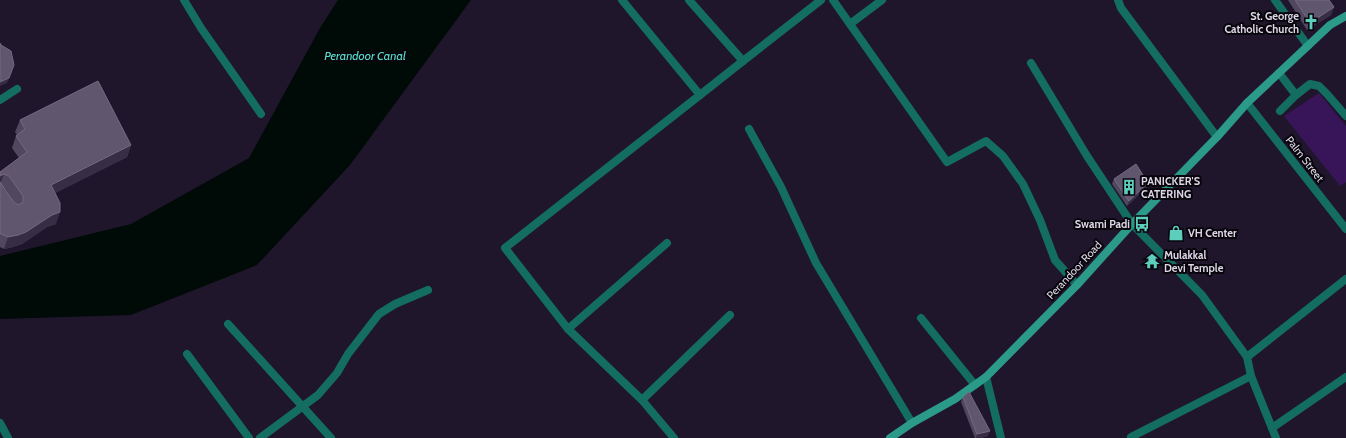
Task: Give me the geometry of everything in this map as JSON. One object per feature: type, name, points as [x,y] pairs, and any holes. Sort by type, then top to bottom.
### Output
[{"type":"main road","name":"Perandoor Road","points":[[890,438],[912,423],[955,399],[986,377],[1077,285],[1132,224],[1217,137],[1247,102],[1330,25],[1346,16]]},
{"type":"street","points":[[184,0],[200,28],[261,114]]},
{"type":"street","points":[[622,0],[700,95]]},
{"type":"street","points":[[689,0],[743,61]]},
{"type":"street","points":[[674,438],[642,400],[568,329],[505,248],[821,0]]},
{"type":"street","points":[[832,0],[947,162],[986,141],[1003,156],[1023,184],[1040,220],[1055,260],[1077,285]]},
{"type":"street","points":[[850,24],[882,0]]},
{"type":"street","points":[[1118,0],[1121,8],[1217,137]]},
{"type":"street","points":[[1275,0],[1308,46]]},
{"type":"street","points":[[1031,63],[1087,156],[1132,224],[1202,295],[1247,357],[1251,376],[1275,438]]},
{"type":"street","points":[[1279,73],[1296,95]]},
{"type":"street","points":[[1280,111],[1310,84],[1319,86],[1328,94],[1346,116]]},
{"type":"street","points":[[0,100],[17,89]]},
{"type":"street","name":"Palm Street","points":[[1247,102],[1346,229]]},
{"type":"street","points":[[749,129],[781,187],[816,263],[912,423]]},
{"type":"street","points":[[568,329],[667,243]]},
{"type":"street","points":[[1247,357],[1346,279]]},
{"type":"street","points":[[260,438],[318,396],[337,373],[348,354],[378,314],[395,304],[428,290]]},
{"type":"street","points":[[642,400],[730,315]]},
{"type":"street","points":[[921,318],[975,385]]},
{"type":"street","points":[[228,324],[331,438]]},
{"type":"street","points":[[187,354],[249,438]]},
{"type":"street","points":[[1131,437],[1251,376]]},
{"type":"street","points":[[986,377],[1001,438]]},
{"type":"street","points":[[1272,428],[1346,377]]},
{"type":"street","points":[[0,423],[8,438]]},
{"type":"shaded area","points":[[1319,93],[1346,126],[1346,182],[1340,186],[1284,116]]},
{"type":"water","name":"Perandoor Canal","points":[[338,0],[471,0],[350,165],[257,265],[131,315],[0,319],[0,256],[131,224],[249,158],[320,28]]},
{"type":"building","points":[[1295,0],[1329,0],[1334,7],[1310,23]]},
{"type":"building","points":[[0,43],[11,51],[14,65],[9,78],[0,82]]},
{"type":"building","points":[[98,81],[131,145],[51,185],[60,203],[60,212],[52,215],[26,232],[18,235],[8,237],[1,234],[0,182],[14,202],[18,205],[23,201],[23,196],[9,176],[4,174],[0,176],[0,172],[27,152],[16,136],[25,129],[20,120]]},
{"type":"building","name":"PANICKER'S CATERING","points":[[1136,164],[1148,183],[1129,201],[1114,179]]},
{"type":"building","points":[[969,392],[990,431],[977,434],[963,397]]},
{"type":"place","name":"St. George Catholic Church","points":[[1311,22]]},
{"type":"place","name":"PANICKER'S CATERING","points":[[1129,187]]},
{"type":"place","name":"Swami Padi","points":[[1142,224]]},
{"type":"place","name":"VH Center","points":[[1176,233]]},
{"type":"place","name":"Mulakkal Devi Temple","points":[[1152,261]]}]
